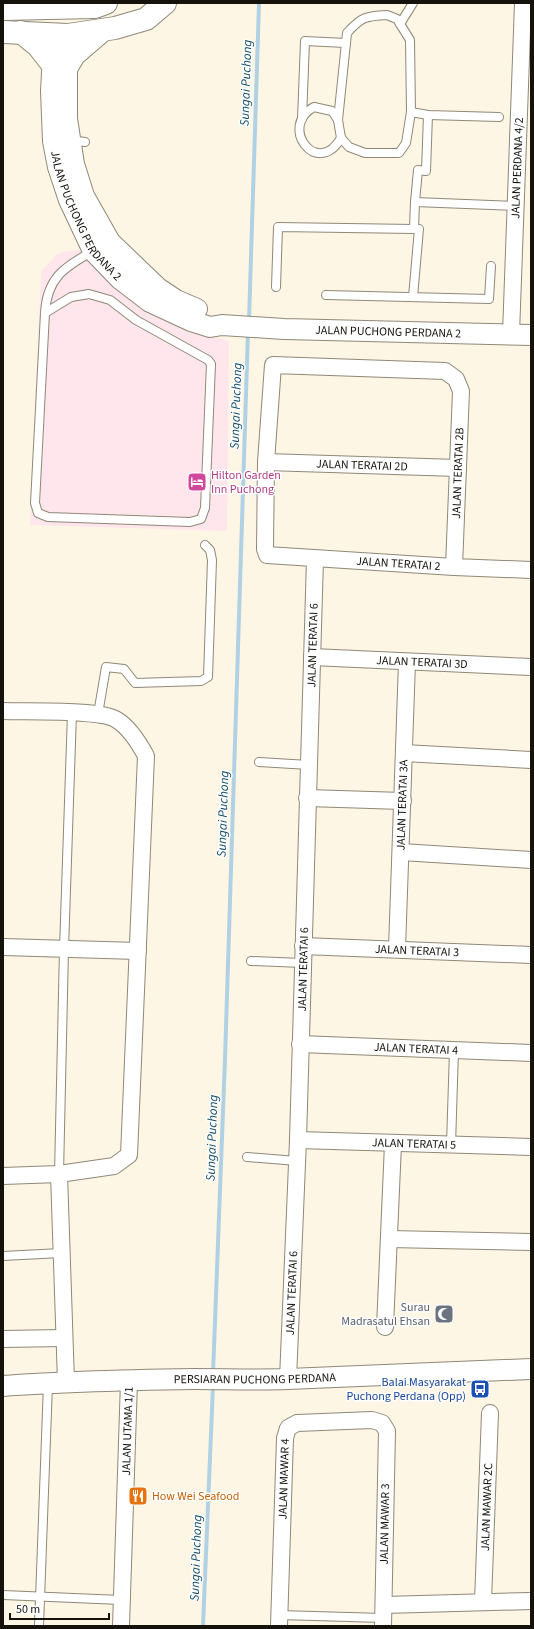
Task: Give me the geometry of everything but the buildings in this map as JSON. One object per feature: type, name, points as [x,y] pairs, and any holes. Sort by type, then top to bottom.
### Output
[{"type":"main road","points":[[12,32],[60,33],[115,28],[146,19],[165,3]]},
{"type":"main road","points":[[60,33],[80,14],[100,5]]},
{"type":"main road","points":[[13,9],[100,5]]},
{"type":"main road","points":[[13,9],[60,33]]},
{"type":"main road","points":[[12,32],[38,46],[59,65],[74,55],[104,29]]},
{"type":"street","name":"JALAN PERDANA 4/2","points":[[511,334],[523,3]]},
{"type":"street","name":"JALAN PUCHONG PERDANA 2","points":[[60,33],[59,65],[53,134],[58,167],[69,200],[101,247],[120,279],[150,302],[191,321],[210,327],[229,325],[284,329],[531,335]]},
{"type":"street","name":"JALAN PUCHONG PERDANA 2","points":[[59,65],[67,119],[77,141],[74,164],[101,247]]},
{"type":"street","name":"JALAN TERATAI 2B","points":[[266,462],[273,365],[445,371],[456,379],[461,391],[454,567]]},
{"type":"street","name":"JALAN TERATAI 2D","points":[[266,462],[458,468]]},
{"type":"street","name":"JALAN TERATAI 2","points":[[266,462],[265,549],[267,555],[454,567],[531,570]]},
{"type":"street","name":"JALAN TERATAI 6","points":[[288,1379],[298,1140],[315,559]]},
{"type":"street","name":"JALAN TERATAI 3D","points":[[312,656],[407,662],[531,667]]},
{"type":"street","name":"JALAN TERATAI 3A","points":[[397,949],[407,662]]},
{"type":"street","points":[[3,711],[98,714],[117,719],[136,737],[146,756],[129,1155],[114,1166],[59,1174],[3,1176]]},
{"type":"street","points":[[404,753],[531,760]]},
{"type":"street","points":[[307,798],[402,801]]},
{"type":"street","points":[[401,852],[531,860]]},
{"type":"street","points":[[3,946],[138,951]]},
{"type":"street","name":"JALAN TERATAI 3","points":[[303,946],[531,955]]},
{"type":"street","name":"JALAN TERATAI 4","points":[[300,1044],[531,1053]]},
{"type":"street","name":"JALAN TERATAI 5","points":[[298,1140],[531,1147]]},
{"type":"street","points":[[385,1327],[393,1144]]},
{"type":"street","points":[[57,1383],[63,1338],[59,1174]]},
{"type":"street","points":[[389,1239],[531,1242]]},
{"type":"street","points":[[3,1339],[63,1338]]},
{"type":"street","name":"PERSIARAN PUCHONG PERDANA","points":[[3,1386],[196,1379],[288,1379],[531,1369]]},
{"type":"street","name":"JALAN UTAMA 1/1","points":[[120,1626],[129,1381]]},
{"type":"street","name":"JALAN MAWAR 2C","points":[[483,1602],[490,1413]]},
{"type":"street","name":"JALAN MAWAR 4","points":[[279,1620],[285,1438],[288,1428],[297,1423],[305,1422],[372,1420],[382,1423]]},
{"type":"street","name":"JALAN MAWAR 3","points":[[382,1423],[387,1431],[383,1616]]},
{"type":"street","points":[[383,1616],[483,1602],[531,1600]]},
{"type":"lane","points":[[400,24],[413,3]]},
{"type":"lane","points":[[387,15],[397,19],[400,24],[410,40],[411,112],[406,143],[399,153],[365,152],[349,147],[341,138],[338,120],[347,33],[356,23],[366,16],[387,15]]},
{"type":"lane","points":[[341,138],[336,147],[329,152],[316,153],[305,146],[300,136],[305,41],[346,43]]},
{"type":"lane","points":[[302,119],[308,111],[314,108],[332,111],[338,120]]},
{"type":"lane","points":[[411,112],[428,115],[499,117]]},
{"type":"lane","points":[[414,229],[418,170],[426,171],[428,115]]},
{"type":"lane","points":[[415,202],[516,206]]},
{"type":"lane","points":[[276,287],[278,227],[419,229],[413,298]]},
{"type":"lane","points":[[45,313],[71,297],[89,294],[110,300],[136,320],[208,360],[211,364],[211,372],[205,508],[201,519],[190,522],[48,517],[38,513],[35,503],[45,313],[46,298],[54,279],[64,268],[101,247]]},
{"type":"lane","points":[[326,295],[489,299],[491,266]]},
{"type":"lane","points":[[98,714],[106,667],[124,669],[135,683],[201,681],[208,677],[212,560],[210,550],[205,545]]},
{"type":"lane","points":[[59,1174],[64,949],[72,713]]},
{"type":"lane","points":[[259,762],[308,765]]},
{"type":"lane","points":[[251,961],[302,963]]},
{"type":"lane","points":[[451,1145],[454,1050]]},
{"type":"lane","points":[[247,1157],[297,1161]]},
{"type":"lane","points":[[3,1256],[61,1253]]},
{"type":"lane","points":[[39,1626],[57,1383]]},
{"type":"lane","points":[[3,1595],[121,1600]]},
{"type":"lane","points":[[279,1620],[383,1616]]},
{"type":"shaded area","points":[[80,250],[105,274],[186,328],[229,341],[227,531],[30,525],[41,272],[57,254],[67,251]]},
{"type":"waterway","name":"Sungai Puchong","points":[[249,320],[259,3]]},
{"type":"waterway","name":"Sungai Puchong","points":[[213,1374],[225,1059],[248,331]]},
{"type":"waterway","name":"Sungai Puchong","points":[[203,1626],[213,1385]]},
{"type":"place","name":"Hilton Garden Inn Puchong","points":[[197,482]]},
{"type":"place","name":"Surau Madrasatul Ehsan","points":[[444,1314]]},
{"type":"place","name":"Balai Masyarakat Puchong Perdana (Opp)","points":[[480,1389]]},
{"type":"place","name":"How Wei Seafood","points":[[138,1496]]}]
